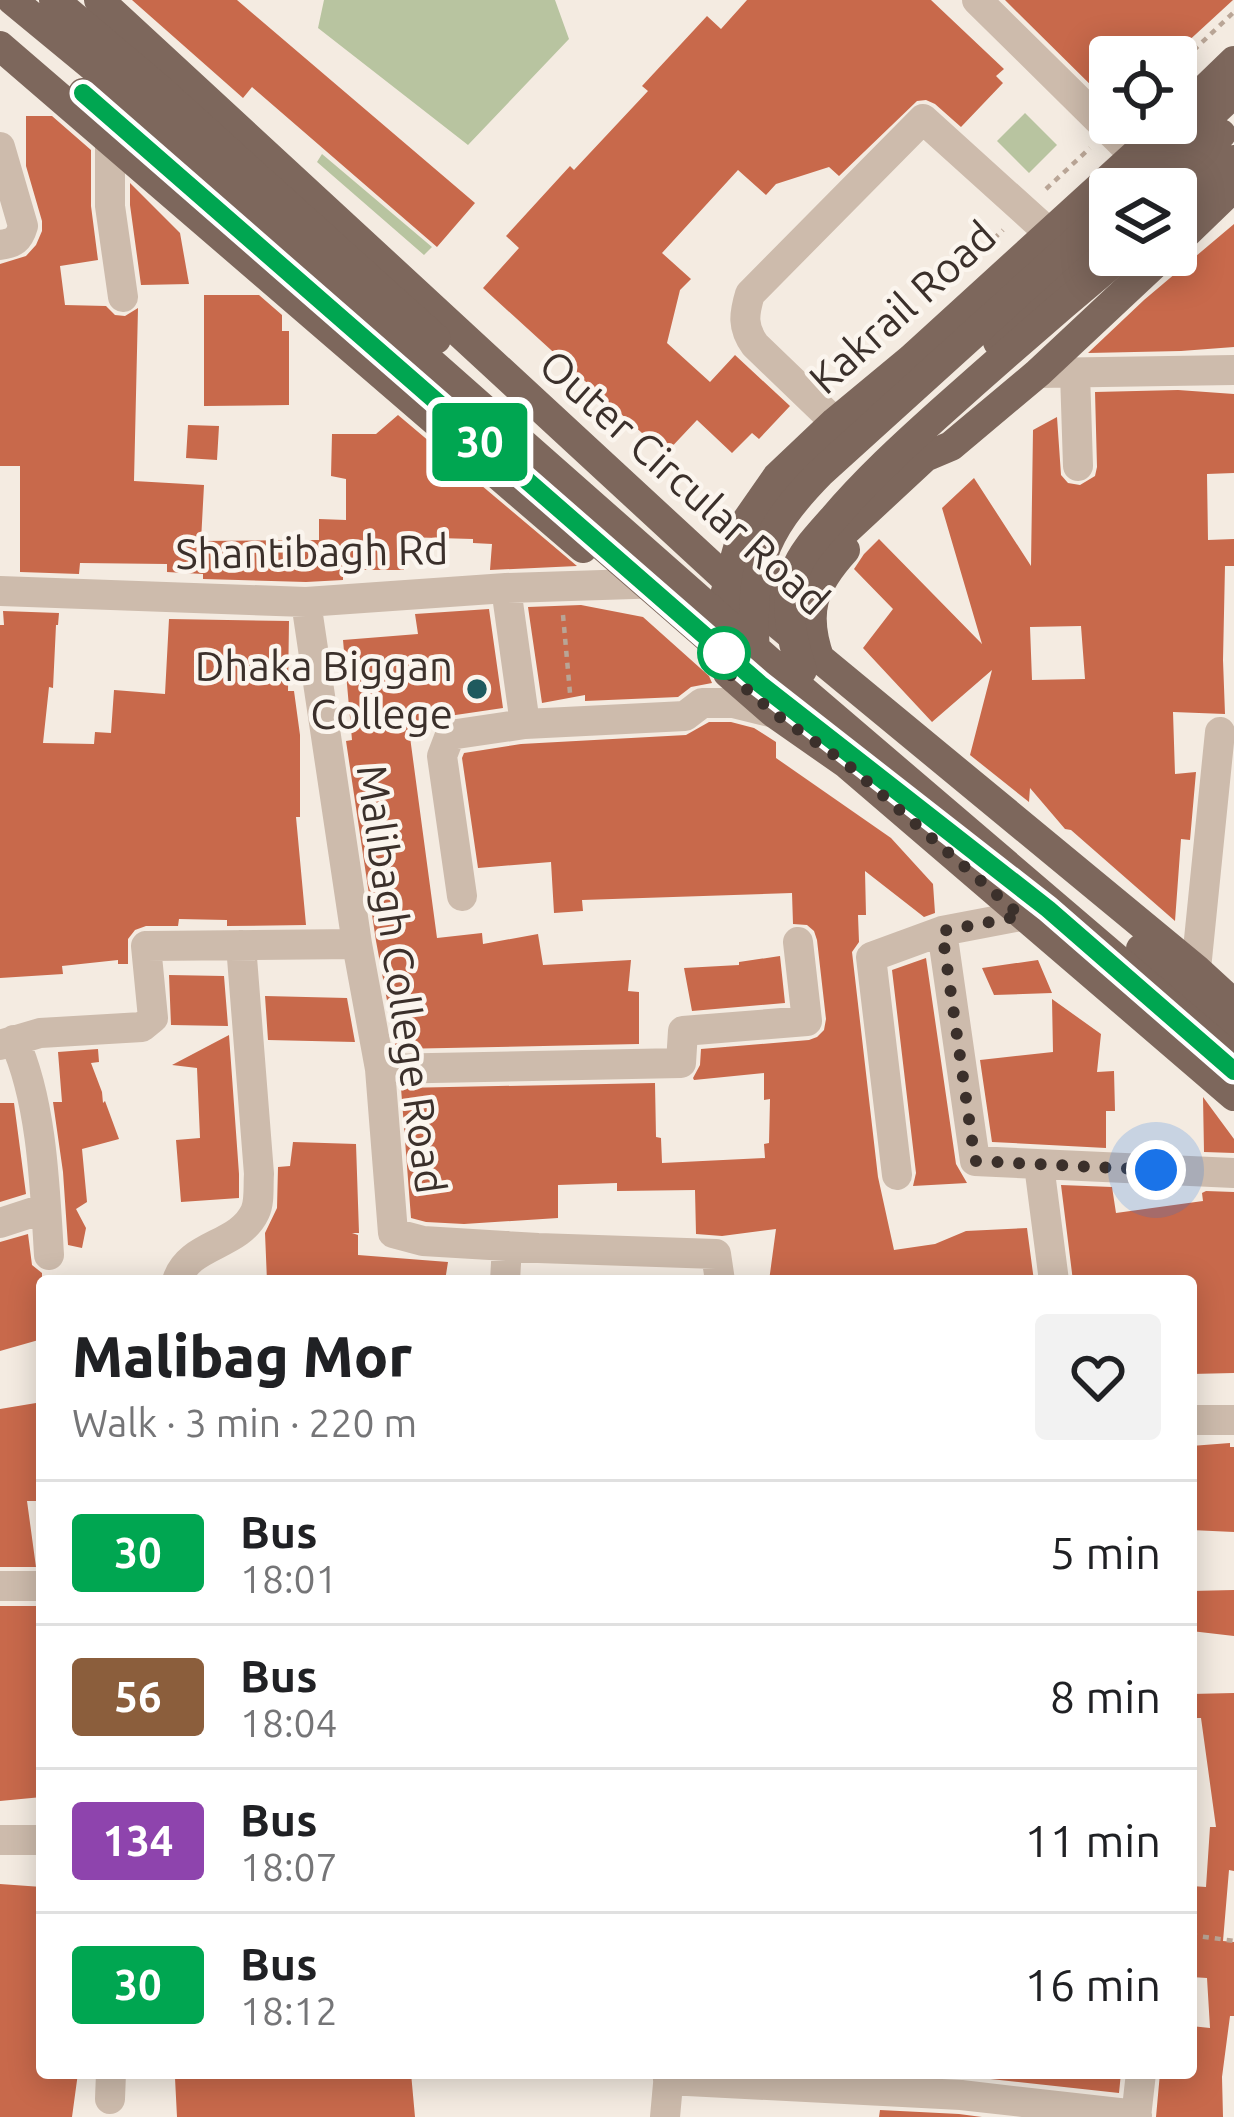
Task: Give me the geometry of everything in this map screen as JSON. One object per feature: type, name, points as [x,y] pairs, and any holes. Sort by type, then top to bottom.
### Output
[{"type":"main road","points":[[12,0],[143,108],[1234,1059]]},
{"type":"main road","points":[[55,0],[193,118],[698,581],[738,605],[792,672],[1056,875],[1234,1031]]},
{"type":"main road","name":"Outer Circular Road","points":[[100,0],[738,605]]},
{"type":"main road","points":[[4,50],[774,713],[847,764],[1234,1096]]},
{"type":"main road","name":"Outer Circular Road","points":[[4,50],[52,71],[83,93],[792,672],[1196,969],[1234,1004]]},
{"type":"main road","name":"Kakrail Road","points":[[1197,97],[1234,61]]},
{"type":"main road","points":[[1154,168],[1234,93]]},
{"type":"main road","points":[[1187,168],[1234,122]]},
{"type":"main road","name":"Kakrail Road","points":[[738,605],[746,523],[777,477],[1148,144]]},
{"type":"main road","points":[[1197,191],[1234,160]]},
{"type":"main road","points":[[1197,223],[1234,187]]},
{"type":"main road","points":[[725,670],[738,605],[755,581],[766,541],[802,491],[1089,229]]},
{"type":"main road","points":[[792,672],[778,637],[779,601],[790,556],[799,543],[845,486],[898,432],[1089,261]]},
{"type":"main road","points":[[792,672],[792,584],[802,556],[892,455],[1098,276]]},
{"type":"main road","points":[[667,620],[738,605],[812,562],[925,457],[951,446],[1038,373],[1142,276]]},
{"type":"main road","points":[[792,672],[811,634],[811,614],[822,577],[863,532],[939,467],[951,446]]},
{"type":"main road","points":[[738,605],[792,672]]},
{"type":"main road","name":"Outer Circular Road","points":[[792,672],[1048,909],[1234,1071]]},
{"type":"street","points":[[977,0],[1135,156]]},
{"type":"street","points":[[835,422],[746,333],[750,294],[923,119],[1048,232]]},
{"type":"street","points":[[110,141],[110,206],[123,297]]},
{"type":"street","points":[[0,147],[23,226],[10,241]]},
{"type":"street","points":[[1038,373],[1234,370]]},
{"type":"street","points":[[1075,373],[1078,466]]},
{"type":"street","name":"Shantibagh Rd","points":[[0,591],[306,602],[626,585],[738,605]]},
{"type":"street","points":[[506,588],[525,724]]},
{"type":"street","name":"Malibagh College Road","points":[[306,602],[380,1069],[393,1233],[423,1241],[716,1254],[719,1275]]},
{"type":"street","points":[[462,896],[442,756],[450,735],[525,724],[685,716],[703,703],[774,713]]},
{"type":"street","points":[[1196,969],[1220,731]]},
{"type":"street","points":[[897,1175],[871,957],[942,931],[1021,916]]},
{"type":"street","points":[[942,931],[975,1161],[1234,1173]]},
{"type":"street","points":[[380,1069],[681,1063],[683,1031],[807,1022],[798,942]]},
{"type":"street","points":[[50,1256],[27,1068],[7,1042],[69,1030],[142,1027],[153,1018],[146,946],[357,944]]},
{"type":"street","points":[[179,1275],[181,1267],[200,1252],[240,1233],[257,1210],[259,1174],[241,945]]},
{"type":"street","points":[[1039,1165],[1053,1275]]},
{"type":"street","points":[[4,1222],[46,1208]]},
{"type":"street","points":[[505,1275],[507,1246]]},
{"type":"street","points":[[1197,1420],[1234,1420]]},
{"type":"street","points":[[0,1586],[36,1586]]},
{"type":"street","points":[[0,1840],[36,1840]]},
{"type":"street","points":[[665,2117],[669,2079]]},
{"type":"street","points":[[700,2079],[961,2096],[1137,2116],[1140,2079]]},
{"type":"path","points":[[1197,47],[1234,12]]},
{"type":"path","points":[[560,585],[572,722]]},
{"type":"path","points":[[1197,1936],[1234,1941]]},
{"type":"green space","points":[[324,0],[555,0],[569,39],[468,145],[318,28]]},
{"type":"green space","points":[[1025,113],[1057,145],[1029,173],[997,141]]},
{"type":"green space","points":[[322,154],[432,247],[424,255],[317,162]]},
{"type":"building","points":[[132,0],[237,0],[475,203],[437,247],[252,87],[243,98]]},
{"type":"building","points":[[747,0],[931,0],[1004,69],[996,76],[1003,83],[961,127],[935,104],[917,101],[839,176],[829,167],[776,184],[766,195],[738,170],[662,253],[691,279],[680,290],[667,343],[710,382],[735,355],[790,406],[759,439],[752,433],[732,453],[697,420],[665,454],[483,288],[519,248],[506,236],[648,91],[642,86],[707,16],[721,29]]},
{"type":"building","points":[[1005,0],[1233,0],[1194,36],[1089,36],[1089,83]]},
{"type":"building","points":[[26,116],[52,116],[91,150],[98,260],[60,266],[65,305],[106,306],[115,315],[125,316],[138,308],[134,481],[204,485],[201,541],[319,540],[319,519],[346,520],[346,479],[331,476],[332,434],[376,434],[398,415],[577,566],[490,570],[492,544],[403,537],[404,570],[343,570],[343,580],[203,579],[203,574],[167,572],[167,564],[80,563],[79,574],[20,572],[20,466],[0,466],[0,264],[26,256],[42,231],[26,166]]},
{"type":"building","points":[[130,183],[180,233],[189,284],[141,285]]},
{"type":"building","points":[[1234,224],[1234,347],[1088,353],[1172,276],[1197,276],[1197,255]]},
{"type":"building","points":[[204,295],[259,295],[282,315],[282,331],[289,331],[289,405],[204,406]]},
{"type":"building","points":[[1095,392],[1234,394],[1234,473],[1207,474],[1208,540],[1234,539],[1234,566],[1225,566],[1225,714],[1173,712],[1175,774],[1196,772],[1190,840],[1181,839],[1175,921],[1065,829],[1030,788],[1029,802],[970,755],[992,670],[932,722],[863,648],[893,609],[854,569],[879,539],[982,644],[942,508],[974,478],[1031,566],[1033,430],[1057,417],[1061,475],[1068,483],[1080,485],[1095,476]],"holes":[[[1081,626],[1085,679],[1032,680],[1030,627]]]},
{"type":"building","points":[[188,425],[219,426],[217,460],[186,458]]},
{"type":"building","points":[[581,605],[643,617],[712,683],[691,687],[678,697],[585,701],[585,695],[542,703],[528,607]]},
{"type":"building","points":[[489,609],[503,708],[408,722],[437,938],[482,933],[483,944],[538,934],[543,965],[631,960],[628,991],[639,992],[639,1044],[396,1049],[346,741],[352,740],[343,640],[418,634],[415,614]]},
{"type":"building","points":[[3,611],[59,613],[43,743],[94,744],[95,732],[111,733],[114,690],[165,694],[169,619],[289,621],[288,691],[294,691],[300,735],[300,817],[296,817],[306,925],[227,926],[227,920],[179,919],[178,926],[135,930],[128,939],[128,964],[118,964],[118,960],[62,966],[63,974],[0,978]]},
{"type":"building","points":[[709,722],[754,728],[776,742],[776,758],[891,838],[933,884],[935,913],[924,917],[865,871],[866,915],[858,915],[859,942],[852,952],[878,1177],[894,1250],[935,1244],[966,1231],[1027,1228],[1033,1275],[770,1275],[776,1229],[722,1236],[696,1234],[695,1190],[617,1191],[617,1183],[558,1185],[558,1218],[464,1224],[411,1218],[401,1088],[655,1083],[656,1137],[661,1138],[662,1163],[765,1158],[770,1099],[764,1100],[764,1073],[693,1078],[701,1049],[809,1040],[824,1030],[817,940],[807,925],[793,924],[792,893],[582,900],[583,911],[554,913],[551,862],[478,868],[464,753],[521,744],[686,735]]},
{"type":"building","points":[[780,956],[785,1003],[692,1011],[684,968],[739,965]]},
{"type":"building","points":[[926,958],[956,1164],[967,1183],[913,1186],[916,1173],[892,970]]},
{"type":"building","points":[[1038,960],[1052,993],[994,995],[982,968]]},
{"type":"building","points":[[169,975],[224,976],[228,1026],[171,1025]]},
{"type":"building","points":[[265,996],[347,998],[355,1042],[268,1040]]},
{"type":"building","points":[[1052,999],[1101,1034],[1097,1072],[1114,1071],[1115,1111],[1106,1111],[1106,1148],[992,1142],[980,1060],[1053,1052]]},
{"type":"building","points":[[229,1035],[239,1198],[181,1202],[176,1140],[200,1138],[197,1068],[172,1065]]},
{"type":"building","points":[[98,1049],[99,1062],[91,1063],[119,1139],[82,1149],[87,1202],[76,1209],[86,1228],[82,1248],[68,1245],[53,1102],[62,1102],[58,1052]]},
{"type":"building","points":[[1203,1097],[1234,1139],[1234,1153],[1204,1152]]},
{"type":"building","points":[[0,1103],[14,1103],[26,1194],[0,1202]]},
{"type":"building","points":[[293,1142],[356,1144],[359,1233],[352,1233],[358,1235],[358,1255],[448,1262],[446,1275],[267,1275],[265,1233],[277,1208],[278,1167],[290,1166]]},
{"type":"building","points":[[1061,1185],[1112,1187],[1116,1213],[1203,1201],[1206,1191],[1234,1192],[1234,1373],[1197,1374],[1197,1275],[1072,1275]]},
{"type":"building","points":[[28,1234],[32,1265],[42,1275],[36,1275],[36,1341],[0,1351],[0,1242]]},
{"type":"building","points":[[36,1403],[36,1501],[27,1501],[36,1567],[0,1567],[0,1409]]},
{"type":"building","points":[[1230,1443],[1234,1447],[1234,1532],[1197,1530],[1197,1446]]},
{"type":"building","points":[[1234,1590],[1234,1636],[1197,1632],[1197,1591]]},
{"type":"building","points":[[0,1606],[36,1606],[36,1798],[0,1801]]},
{"type":"building","points":[[1234,1693],[1234,1871],[1229,1870],[1223,1941],[1234,1942],[1234,2016],[1230,2016],[1222,2077],[1223,2117],[1156,2117],[1159,2079],[1197,2079],[1197,2027],[1210,2028],[1207,1978],[1197,1977],[1197,1886],[1206,1887],[1210,1827],[1216,1827],[1197,1694]]},
{"type":"building","points":[[0,1884],[36,1887],[36,2079],[77,2079],[72,2117],[0,2117]]},
{"type":"building","points":[[175,2079],[412,2079],[415,2117],[177,2117]]},
{"type":"building","points":[[991,2079],[1120,2079],[1119,2093]]},
{"type":"building","points":[[880,2110],[959,2114],[982,2117],[879,2117]]},
{"type":"bus line","name":"30","points":[[83,93],[760,684],[1048,909],[1234,1071]]},
{"type":"place","name":"Dhaka Biggan College","points":[[477,689]]},
{"type":"route","points":[[724,653],[722,644],[725,670],[774,713],[847,764],[1021,916],[942,931],[975,1161],[1156,1170]]}]
